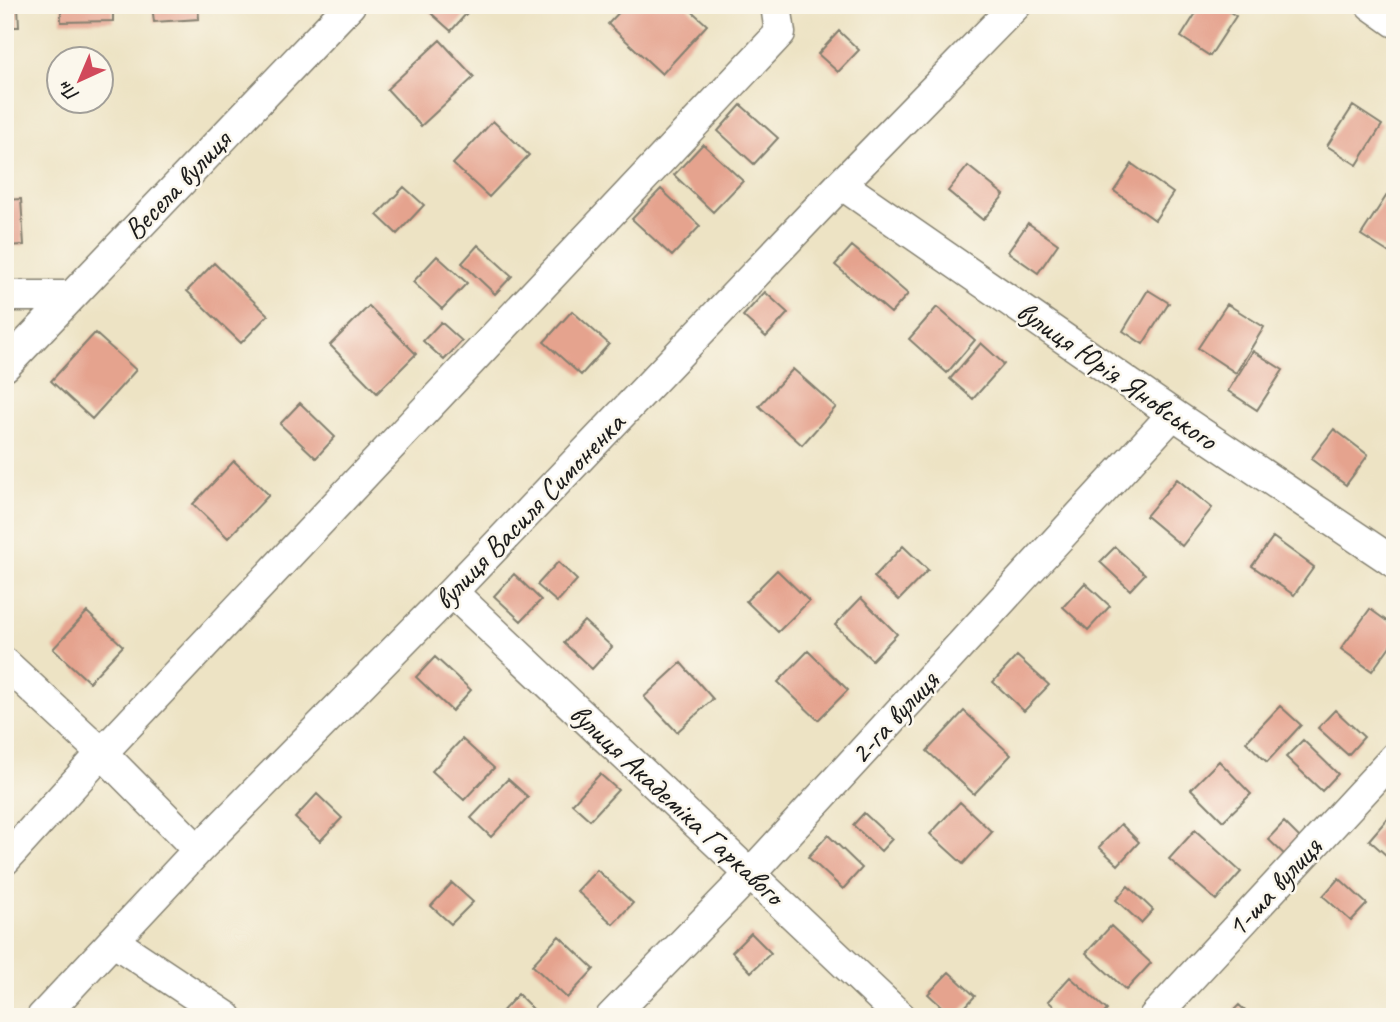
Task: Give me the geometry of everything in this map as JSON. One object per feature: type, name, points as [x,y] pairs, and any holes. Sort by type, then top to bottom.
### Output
[{"type":"street","name":"Весела вулиця","points":[[5,366],[350,5]]},
{"type":"street","name":"вулиця Василя Симоненка","points":[[42,1017],[198,850],[452,592],[841,184],[1016,5]]},
{"type":"street","points":[[1371,5],[1395,22]]},
{"type":"street","points":[[5,860],[778,19]]},
{"type":"street","name":"вулиця Юрія Яновського","points":[[841,184],[1172,414],[1395,563]]},
{"type":"street","points":[[5,296],[70,296]]},
{"type":"street","name":"2-га вулиця","points":[[611,1017],[751,873],[1172,414]]},
{"type":"street","name":"вулиця Академіка Гаркавого","points":[[452,592],[901,1017]]},
{"type":"street","points":[[5,663],[102,753],[198,850]]},
{"type":"street","name":"1-ша вулиця","points":[[1154,1017],[1395,757]]},
{"type":"street","points":[[113,941],[227,1017]]},
{"type":"building","points":[[5,5],[18,5],[19,27],[5,27]]},
{"type":"building","points":[[61,5],[113,5],[113,21],[61,22]]},
{"type":"building","points":[[152,5],[198,5],[199,19],[154,22]]},
{"type":"building","points":[[422,5],[474,5],[451,31]]},
{"type":"building","points":[[626,5],[685,5],[707,25],[662,74],[608,24]]},
{"type":"building","points":[[1201,5],[1219,5],[1236,16],[1210,56],[1181,37]]},
{"type":"building","points":[[839,31],[859,50],[838,72],[818,54]]},
{"type":"building","points":[[440,40],[474,77],[421,126],[387,89]]},
{"type":"building","points":[[741,105],[778,138],[754,164],[718,131]]},
{"type":"building","points":[[1353,106],[1382,125],[1357,165],[1327,146]]},
{"type":"building","points":[[493,121],[529,155],[489,197],[453,164]]},
{"type":"building","points":[[703,144],[743,181],[713,212],[674,175]]},
{"type":"building","points":[[1132,164],[1173,193],[1155,220],[1114,191]]},
{"type":"building","points":[[968,166],[1004,195],[983,220],[948,191]]},
{"type":"building","points":[[404,187],[424,205],[397,234],[377,215]]},
{"type":"building","points":[[661,189],[700,226],[672,256],[632,219]]},
{"type":"building","points":[[1387,195],[1395,201],[1395,248],[1391,254],[1361,235]]},
{"type":"building","points":[[21,199],[24,245],[5,246],[5,200]]},
{"type":"building","points":[[1028,223],[1058,244],[1038,273],[1008,252]]},
{"type":"building","points":[[478,245],[512,276],[495,294],[462,263]]},
{"type":"building","points":[[852,246],[908,294],[891,313],[835,265]]},
{"type":"building","points":[[437,256],[467,283],[442,309],[413,282]]},
{"type":"building","points":[[214,263],[268,315],[241,343],[187,291]]},
{"type":"building","points":[[1148,290],[1169,303],[1143,344],[1123,331]]},
{"type":"building","points":[[765,292],[788,313],[766,337],[743,316]]},
{"type":"building","points":[[1227,304],[1264,327],[1236,373],[1198,348]]},
{"type":"building","points":[[369,306],[416,354],[377,393],[330,345]]},
{"type":"building","points":[[937,307],[975,340],[947,373],[909,339]]},
{"type":"building","points":[[572,311],[609,344],[581,375],[544,342]]},
{"type":"building","points":[[441,322],[462,341],[444,360],[423,341]]},
{"type":"building","points":[[95,333],[136,370],[92,419],[51,381]]},
{"type":"building","points":[[981,343],[1004,364],[973,399],[950,379]]},
{"type":"building","points":[[1253,351],[1283,370],[1257,410],[1228,391]]},
{"type":"building","points":[[793,369],[836,407],[802,445],[759,406]]},
{"type":"building","points":[[300,403],[335,437],[316,458],[280,424]]},
{"type":"building","points":[[1334,429],[1368,455],[1346,485],[1311,459]]},
{"type":"building","points":[[234,461],[269,495],[228,538],[193,504]]},
{"type":"building","points":[[1177,479],[1212,508],[1182,546],[1146,516]]},
{"type":"building","points":[[1273,537],[1314,567],[1294,595],[1252,566]]},
{"type":"building","points":[[903,546],[928,570],[899,600],[874,577]]},
{"type":"building","points":[[1115,547],[1145,574],[1130,590],[1100,562]]},
{"type":"building","points":[[558,562],[577,580],[557,602],[537,585]]},
{"type":"building","points":[[777,570],[809,601],[778,632],[746,601]]},
{"type":"building","points":[[514,574],[541,600],[521,621],[494,596]]},
{"type":"building","points":[[1085,583],[1110,606],[1088,630],[1063,607]]},
{"type":"building","points":[[861,598],[897,634],[872,660],[835,625]]},
{"type":"building","points":[[1370,609],[1395,627],[1395,639],[1372,671],[1341,649]]},
{"type":"building","points":[[87,612],[123,646],[89,682],[53,649]]},
{"type":"building","points":[[584,621],[612,647],[592,669],[564,643]]},
{"type":"building","points":[[808,651],[848,690],[818,720],[778,682]]},
{"type":"building","points":[[1017,656],[1049,685],[1024,711],[993,682]]},
{"type":"building","points":[[435,657],[471,690],[452,711],[416,677]]},
{"type":"building","points":[[681,663],[713,699],[677,732],[644,697]]},
{"type":"building","points":[[1280,706],[1301,725],[1267,762],[1246,742]]},
{"type":"building","points":[[1335,710],[1364,737],[1348,755],[1318,728]]},
{"type":"building","points":[[964,711],[1011,755],[974,794],[927,751]]},
{"type":"building","points":[[462,739],[494,768],[464,800],[432,771]]},
{"type":"building","points":[[1303,740],[1338,774],[1322,791],[1286,757]]},
{"type":"building","points":[[1219,761],[1251,794],[1223,821],[1191,789]]},
{"type":"building","points":[[600,774],[618,790],[590,820],[572,804]]},
{"type":"building","points":[[508,779],[528,797],[491,837],[471,818]]},
{"type":"building","points":[[317,794],[342,818],[320,841],[295,818]]},
{"type":"building","points":[[960,802],[992,832],[963,864],[930,834]]},
{"type":"building","points":[[1395,810],[1395,863],[1369,840]]},
{"type":"building","points":[[864,813],[892,839],[881,851],[853,825]]},
{"type":"building","points":[[1284,822],[1303,841],[1288,858],[1268,839]]},
{"type":"building","points":[[1121,824],[1139,842],[1118,865],[1099,847]]},
{"type":"building","points":[[1195,830],[1241,872],[1216,900],[1169,859]]},
{"type":"building","points":[[828,835],[862,868],[843,889],[808,857]]},
{"type":"building","points":[[597,870],[633,903],[613,924],[577,891]]},
{"type":"building","points":[[1339,878],[1367,904],[1351,921],[1323,896]]},
{"type":"building","points":[[452,883],[473,902],[451,924],[431,906]]},
{"type":"building","points":[[1128,886],[1153,910],[1141,923],[1116,900]]},
{"type":"building","points":[[1111,926],[1151,963],[1126,990],[1086,953]]},
{"type":"building","points":[[751,933],[771,953],[751,972],[732,952]]},
{"type":"building","points":[[559,936],[594,969],[567,998],[532,965]]},
{"type":"building","points":[[949,972],[975,996],[956,1017],[928,994]]},
{"type":"building","points":[[1070,977],[1107,1010],[1101,1017],[1065,1017],[1048,1001]]},
{"type":"building","points":[[518,994],[541,1017],[499,1015]]},
{"type":"building","points":[[1239,1005],[1252,1017],[1227,1017]]}]
